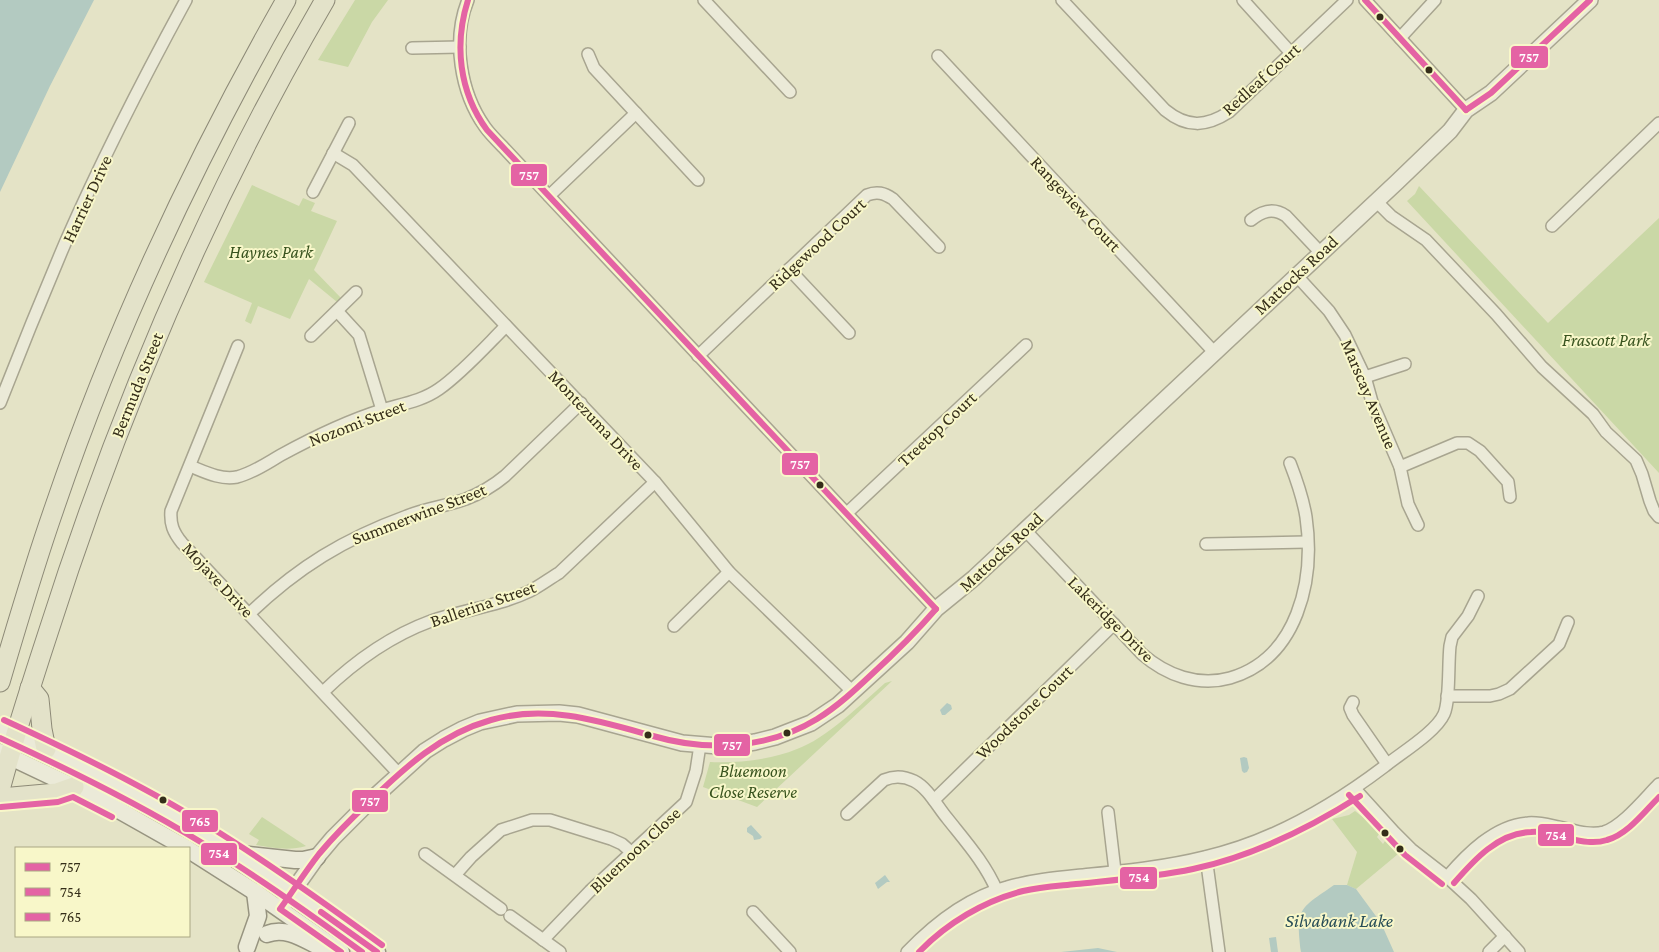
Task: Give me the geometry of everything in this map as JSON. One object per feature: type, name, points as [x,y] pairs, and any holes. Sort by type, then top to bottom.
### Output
[{"type":"main road","name":"Bermuda Street","points":[[0,682],[60,492],[121,333],[207,147],[286,0]]},
{"type":"main road","name":"Bermuda Street","points":[[0,790],[8,732],[30,688],[82,529],[149,353],[231,174],[276,87],[325,0]]},
{"type":"main road","points":[[0,651],[14,635]]},
{"type":"main road","points":[[30,688],[39,699],[46,749]]},
{"type":"main road","points":[[8,732],[108,780],[184,822],[293,892],[377,952]]},
{"type":"main road","points":[[5,754],[134,818],[185,847]]},
{"type":"main road","points":[[0,798],[56,793],[74,787]]},
{"type":"main road","points":[[190,850],[255,892],[341,952]]},
{"type":"main road","points":[[235,854],[295,860],[318,857]]},
{"type":"main road","points":[[247,947],[258,916],[255,892]]},
{"type":"main road","points":[[267,934],[274,931],[284,931],[331,952]]},
{"type":"street","name":"Harrier Drive","points":[[0,403],[86,197],[141,84],[186,0]]},
{"type":"street","points":[[468,0],[460,28],[463,73],[473,104],[485,126],[936,609]]},
{"type":"street","points":[[704,0],[790,92]]},
{"type":"street","name":"Redleaf Court","points":[[1062,0],[1165,110],[1181,120],[1191,123],[1210,122],[1229,112],[1347,0]]},
{"type":"street","points":[[1243,0],[1291,53]]},
{"type":"street","points":[[1365,0],[1466,110]]},
{"type":"street","points":[[1400,38],[1435,0]]},
{"type":"street","name":"Mattocks Road","points":[[280,909],[318,857],[353,817],[425,751],[444,739],[480,722],[517,714],[559,713],[578,715],[663,739],[718,746],[755,742],[789,732],[811,723],[827,713],[853,692],[907,642],[936,609],[974,578],[1320,252],[1376,202],[1450,131],[1466,110],[1491,93],[1590,0]]},
{"type":"street","points":[[412,48],[460,47]]},
{"type":"street","points":[[588,54],[594,68],[698,180]]},
{"type":"street","name":"Rangeview Court","points":[[938,56],[1214,352]]},
{"type":"street","points":[[549,196],[636,113]]},
{"type":"street","points":[[313,192],[349,123]]},
{"type":"street","points":[[1552,226],[1659,123]]},
{"type":"street","name":"Montezuma Drive","points":[[334,153],[353,165],[581,403],[654,482],[729,572],[853,692]]},
{"type":"street","name":"Ridgewood Court","points":[[698,356],[867,196],[885,194],[893,199],[939,247]]},
{"type":"street","points":[[1376,202],[1391,216],[1426,240],[1496,314],[1542,367],[1593,414],[1606,432],[1636,460],[1650,502],[1654,511],[1659,516]]},
{"type":"street","points":[[1251,220],[1263,212],[1279,212],[1286,216],[1320,252]]},
{"type":"street","points":[[789,269],[849,333]]},
{"type":"street","name":"Marscay Avenue","points":[[1296,275],[1335,318],[1345,335],[1365,377],[1372,402],[1400,467],[1408,504],[1418,525]]},
{"type":"street","points":[[310,336],[356,292]]},
{"type":"street","points":[[337,311],[359,336],[382,410]]},
{"type":"street","name":"Nozomi Street","points":[[190,466],[216,476],[231,478],[247,474],[321,434],[382,410],[415,400],[440,388],[506,326]]},
{"type":"street","name":"Treetop Court","points":[[847,513],[1026,344]]},
{"type":"street","name":"Mojave Drive","points":[[238,346],[172,510],[170,520],[172,528],[182,542],[399,774]]},
{"type":"street","points":[[1365,377],[1406,364]]},
{"type":"street","name":"Summerwine Street","points":[[249,614],[292,576],[353,538],[376,527],[415,513],[464,500],[492,486],[505,476],[581,403]]},
{"type":"street","points":[[1400,467],[1457,443],[1468,443],[1480,451],[1508,482],[1510,497]]},
{"type":"street","name":"Lakeridge Drive","points":[[1025,530],[1152,663],[1171,674],[1191,679],[1222,680],[1242,674],[1262,663],[1280,646],[1292,626],[1305,585],[1308,568],[1306,518],[1300,490],[1290,463]]},
{"type":"street","name":"Ballerina Street","points":[[323,692],[378,648],[413,629],[448,616],[513,598],[529,592],[544,583],[559,573],[654,482]]},
{"type":"street","points":[[1206,544],[1307,542]]},
{"type":"street","points":[[674,626],[729,572]]},
{"type":"street","points":[[907,952],[932,928],[954,912],[997,891],[1033,881],[1158,866],[1206,857],[1278,831],[1326,807],[1355,789],[1437,725],[1445,712],[1452,637],[1468,616],[1478,596]]},
{"type":"street","points":[[1447,696],[1490,696],[1510,689],[1559,644],[1568,622]]},
{"type":"street","name":"Woodstone Court","points":[[934,800],[1114,624]]},
{"type":"street","points":[[1353,702],[1350,708],[1353,716],[1387,764]]},
{"type":"street","name":"Bluemoon Close","points":[[544,940],[560,921],[631,852],[686,802],[696,771],[700,745]]},
{"type":"street","points":[[847,814],[879,784],[889,778],[898,777],[914,780],[934,800],[980,858],[997,891]]},
{"type":"street","points":[[1447,877],[1479,844],[1517,825],[1538,823],[1590,834],[1606,831],[1622,822],[1659,784]]},
{"type":"street","points":[[1355,789],[1405,844],[1447,877],[1471,899],[1519,952]]},
{"type":"street","points":[[1108,812],[1115,871]]},
{"type":"street","points":[[455,875],[470,858],[501,830],[532,820],[550,820],[611,839],[622,844],[631,852]]},
{"type":"street","points":[[425,854],[560,952]]},
{"type":"street","points":[[1206,857],[1219,952]]},
{"type":"street","points":[[753,912],[790,952]]},
{"type":"street","points":[[1489,952],[1505,936]]},
{"type":"green space","points":[[355,0],[388,0],[372,22],[348,67],[318,60]]},
{"type":"green space","name":"Haynes Park","points":[[252,185],[299,206],[303,198],[315,203],[311,211],[337,221],[314,270],[341,298],[337,302],[309,279],[290,319],[258,306],[251,324],[245,321],[252,303],[204,282]]},
{"type":"green space","name":"Frascott Park","points":[[1419,186],[1548,323],[1659,218],[1659,473],[1407,201],[1415,194]]},
{"type":"green space","name":"Bluemoon Close Reserve","points":[[892,681],[757,807],[703,787],[710,762],[732,762],[765,758],[787,753],[808,744],[832,729],[885,683]]},
{"type":"green space","points":[[1355,811],[1369,822],[1379,834],[1377,837],[1383,844],[1385,841],[1398,854],[1356,889],[1347,885],[1357,852],[1332,819],[1349,815]]},
{"type":"green space","points":[[262,817],[306,846],[287,849],[256,845],[259,840],[249,834]]},
{"type":"water","points":[[0,0],[94,0],[50,86],[0,192]]},
{"type":"water","points":[[947,703],[951,705],[952,709],[945,715],[942,715],[940,710]]},
{"type":"water","points":[[1240,758],[1247,758],[1249,768],[1244,773]]},
{"type":"water","points":[[751,825],[762,837],[760,839],[754,840],[753,836],[747,832],[747,828]]},
{"type":"water","points":[[885,875],[890,882],[887,882],[878,889],[875,883]]},
{"type":"water","name":"Silvabank Lake","points":[[1334,885],[1347,885],[1356,889],[1381,923],[1394,952],[1301,952],[1299,926],[1302,911],[1313,900]]},
{"type":"water","points":[[1276,937],[1278,952],[1271,952],[1269,938]]},
{"type":"water","points":[[1098,948],[1117,952],[1061,952]]},
{"type":"transit line","name":"757","points":[[468,0],[461,34],[462,67],[470,100],[487,130],[936,609]]},
{"type":"transit line","name":"757","points":[[1365,0],[1466,110]]},
{"type":"transit line","name":"757","points":[[1466,110],[1491,93],[1590,0]]},
{"type":"transit line","name":"757","points":[[341,952],[280,909],[319,854],[343,828],[396,777],[440,743],[473,726],[491,720],[512,715],[532,714],[573,716],[674,741],[716,746],[758,742],[778,737],[817,719],[839,703],[897,650],[936,609]]},
{"type":"transit line","name":"765","points":[[4,720],[109,770],[160,797],[276,869],[382,945]]},
{"type":"transit line","name":"754","points":[[0,738],[101,786],[175,827],[261,881],[362,952]]},
{"type":"transit line","name":"754","points":[[1349,795],[1405,855],[1442,884]]},
{"type":"transit line","name":"754","points":[[919,952],[930,941],[967,914],[1008,895],[1043,888],[1164,874],[1193,869],[1237,857],[1280,840],[1320,820],[1360,796]]},
{"type":"transit line","name":"754","points":[[1,807],[58,802],[73,797],[112,817]]},
{"type":"transit line","name":"754","points":[[1454,883],[1478,857],[1508,837],[1535,832],[1584,842],[1607,840],[1629,828],[1659,797]]},
{"type":"transit line","name":"757","points":[[321,912],[377,952]]}]
